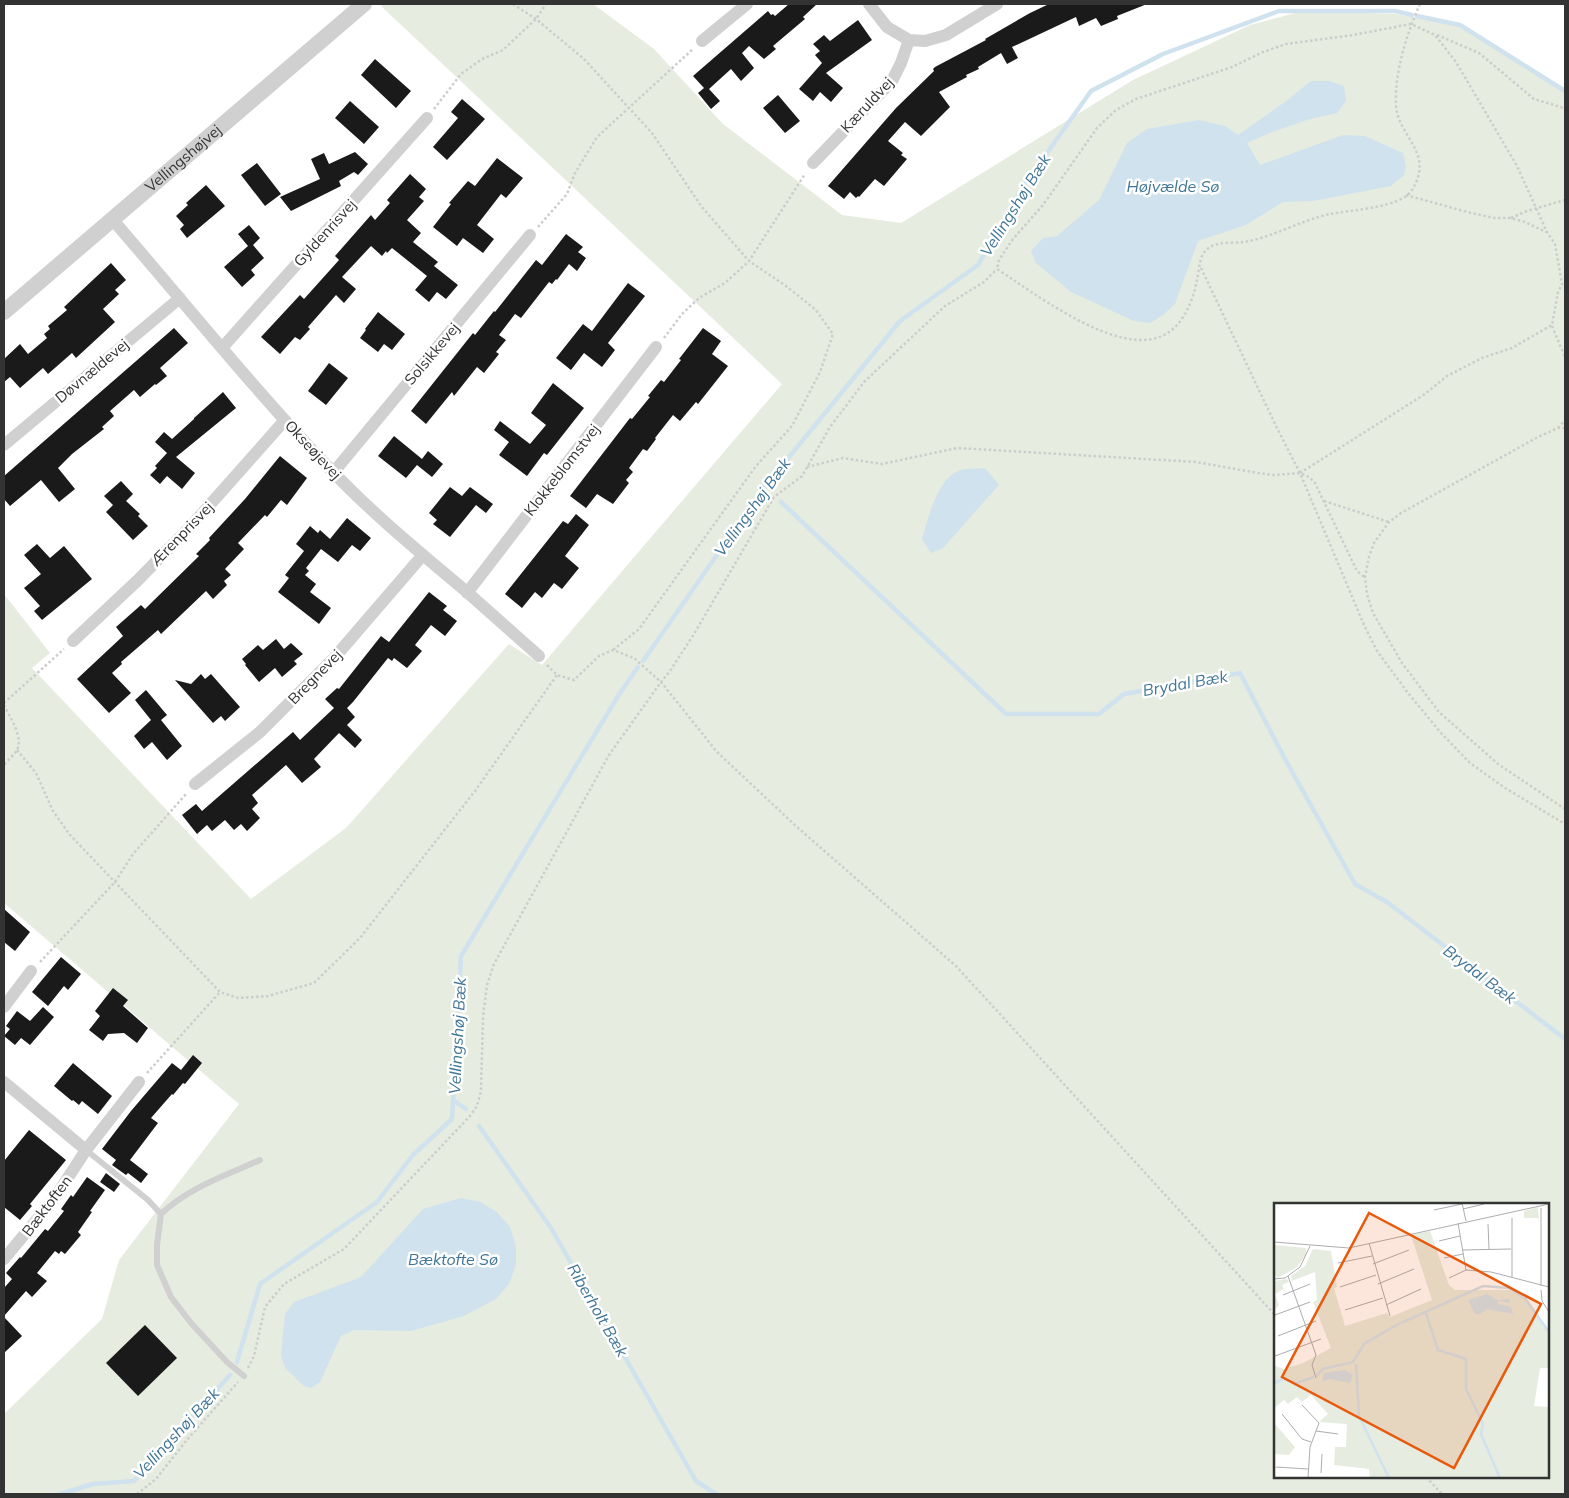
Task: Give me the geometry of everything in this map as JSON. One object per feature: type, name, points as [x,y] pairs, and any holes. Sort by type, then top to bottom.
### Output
[{"type":"street","name":"Vellingshøjvej","points":[[4,312],[364,4]]},
{"type":"street","points":[[702,41],[747,4]]},
{"type":"street","points":[[869,4],[887,27],[909,40],[925,41],[946,36],[997,4]]},
{"type":"street","name":"Kæruldvej","points":[[813,163],[892,81],[909,40]]},
{"type":"street","name":"Gyldenrisvej","points":[[222,348],[427,118]]},
{"type":"street","name":"Okseøjevej","points":[[112,219],[222,348],[334,473],[422,556],[539,656]]},
{"type":"street","name":"Solsikkevej","points":[[334,473],[530,235]]},
{"type":"street","name":"Døvnældevej","points":[[4,445],[180,298]]},
{"type":"street","name":"Klokkeblomstvej","points":[[467,593],[656,347]]},
{"type":"street","name":"Ærenprisvej","points":[[73,641],[137,581],[191,526],[285,420]]},
{"type":"street","name":"Bregnevej","points":[[195,784],[260,732],[328,664],[422,556]]},
{"type":"street","points":[[4,1007],[31,971]]},
{"type":"street","points":[[4,1082],[86,1150]]},
{"type":"street","name":"Bæktoften","points":[[4,1259],[54,1199],[86,1150],[139,1082]]},
{"type":"lane","points":[[86,1150],[148,1200],[161,1214]]},
{"type":"lane","points":[[244,1376],[221,1356],[191,1323],[171,1297],[157,1265],[157,1246],[161,1214],[174,1202],[201,1186],[260,1160]]},
{"type":"path","points":[[17,750],[36,773],[53,811],[70,835],[220,992],[238,998],[268,996],[314,984],[360,938],[475,791],[557,675],[574,680],[599,656],[613,650],[639,629],[756,466],[792,426],[820,372],[833,334],[816,310],[786,286],[749,261],[701,206],[652,133],[584,59],[536,19],[513,4]]},
{"type":"path","points":[[427,118],[461,74],[482,59],[503,50],[536,19],[546,4]]},
{"type":"path","points":[[997,269],[1071,318],[1105,332],[1131,339],[1151,340],[1167,335],[1180,322],[1196,287],[1202,255],[1208,248],[1218,244],[1252,240],[1329,214],[1378,207],[1406,196],[1411,192],[1418,177],[1420,162],[1396,108],[1396,94],[1402,51],[1420,4]]},
{"type":"path","points":[[138,1494],[156,1479],[193,1433],[244,1376],[254,1356],[265,1307],[284,1284],[344,1249],[470,1116],[477,1106],[481,1091],[483,1017],[487,985],[494,964],[609,755],[660,682],[670,671],[694,634],[774,497],[802,476],[830,426],[864,382],[945,306],[984,282],[997,269],[999,260],[1013,239],[1043,205],[1097,128],[1116,110],[1136,99],[1232,68],[1263,52],[1286,44],[1353,35],[1411,24],[1479,53],[1534,100],[1561,107],[1565,110]]},
{"type":"path","points":[[1435,35],[1456,62],[1512,158],[1547,232],[1555,244],[1564,285],[1558,292],[1552,325],[1565,357]]},
{"type":"path","points":[[530,235],[567,194],[597,137],[628,106],[702,41]]},
{"type":"path","points":[[656,347],[682,314],[698,298],[724,284],[749,261],[813,163]]},
{"type":"path","points":[[1406,196],[1494,218],[1510,218],[1525,222],[1547,232]]},
{"type":"path","points":[[1510,218],[1565,200]]},
{"type":"path","points":[[1200,266],[1300,473],[1364,625],[1377,651],[1441,733],[1470,763],[1505,788],[1565,824]]},
{"type":"path","points":[[808,467],[843,458],[882,464],[956,448],[1196,462],[1274,475],[1300,473],[1425,394],[1447,376],[1482,358],[1512,348],[1552,325]]},
{"type":"path","points":[[1558,428],[1565,420]]},
{"type":"path","points":[[1565,428],[1558,428],[1538,437],[1410,508],[1389,522],[1374,543],[1365,577],[1373,613],[1402,663],[1439,712],[1498,764],[1565,809]]},
{"type":"path","points":[[1300,473],[1309,477],[1315,483],[1356,569],[1365,577]]},
{"type":"path","points":[[1324,501],[1389,522]]},
{"type":"path","points":[[4,765],[17,750],[19,744],[17,734],[4,704],[73,641]]},
{"type":"path","points":[[613,650],[634,658],[660,682],[723,758],[797,827],[956,966],[1274,1314]]},
{"type":"path","points":[[31,971],[115,882],[133,854],[195,784]]},
{"type":"path","points":[[139,1082],[220,992]]},
{"type":"path","points":[[1427,1478],[1442,1494]]},
{"type":"shaded area","points":[[383,4],[593,4],[654,49],[723,124],[842,215],[901,223],[1133,80],[1250,25],[1303,11],[1395,14],[1460,25],[1565,91],[1565,1494],[4,1494],[4,1414],[102,1319],[119,1260],[239,1104],[4,903],[4,594],[50,653],[32,668],[251,899],[346,828],[509,644],[542,665],[782,384],[381,6]]},
{"type":"water","name":"Højvælde Sø","points":[[1311,81],[1329,81],[1344,86],[1346,101],[1337,113],[1310,119],[1247,143],[1260,165],[1343,135],[1365,136],[1403,153],[1406,166],[1404,175],[1391,186],[1313,201],[1283,202],[1246,225],[1198,241],[1175,304],[1150,323],[1134,321],[1071,292],[1036,263],[1031,251],[1043,238],[1057,236],[1099,200],[1127,143],[1147,129],[1199,120],[1225,126],[1238,135]]},
{"type":"water","points":[[985,468],[999,485],[943,548],[931,553],[922,539],[930,511],[944,483],[958,471]]},
{"type":"water","name":"Bæktofte Sø","points":[[461,1198],[480,1202],[497,1212],[510,1227],[516,1246],[516,1265],[509,1284],[496,1299],[464,1316],[411,1331],[354,1330],[341,1336],[320,1382],[311,1388],[304,1386],[285,1368],[281,1355],[285,1314],[294,1302],[361,1277],[423,1209]]},
{"type":"building","points":[[789,4],[817,4],[803,17],[805,19],[773,46],[776,49],[764,59],[749,46],[742,53],[754,68],[741,81],[731,69],[709,89],[720,101],[711,109],[698,93],[704,88],[693,76],[768,11],[771,15],[775,16]]},
{"type":"building","points":[[1049,4],[1147,4],[1117,16],[1118,19],[1101,26],[1096,18],[1079,26],[1076,17],[1012,47],[1018,58],[1007,64],[1001,53],[978,67],[979,69],[966,75],[967,77],[939,92],[950,107],[921,136],[905,122],[888,141],[903,153],[901,155],[907,159],[884,186],[875,179],[859,197],[856,198],[850,192],[844,199],[828,186],[896,108],[934,71],[935,67]]},
{"type":"building","points":[[858,20],[872,40],[826,73],[843,88],[831,102],[820,92],[813,101],[799,89],[822,63],[815,55],[820,51],[813,44],[824,35],[830,41]]},
{"type":"building","points":[[375,59],[411,91],[396,108],[361,75]]},
{"type":"building","points":[[778,95],[800,121],[785,133],[763,108]]},
{"type":"building","points":[[462,99],[485,119],[447,160],[433,147],[458,118],[451,112]]},
{"type":"building","points":[[350,101],[379,127],[364,144],[335,118]]},
{"type":"building","points":[[355,152],[368,164],[358,175],[354,172],[339,181],[341,186],[291,211],[280,197],[320,179],[311,159],[324,153],[329,164]]},
{"type":"building","points":[[497,158],[523,178],[506,198],[501,194],[477,225],[494,239],[483,253],[463,238],[457,246],[433,227],[451,204],[449,203],[468,181],[475,186]]},
{"type":"building","points":[[257,163],[281,194],[265,206],[241,175]]},
{"type":"building","points":[[410,174],[426,189],[419,197],[424,201],[407,220],[421,233],[413,242],[438,262],[434,266],[458,285],[446,299],[437,292],[429,302],[415,290],[427,276],[392,248],[382,256],[371,246],[342,277],[356,289],[344,303],[336,295],[308,327],[310,329],[300,340],[295,337],[280,354],[261,337],[300,295],[304,299],[339,260],[335,256],[371,215],[375,220],[390,203],[387,200]]},
{"type":"building","points":[[206,185],[225,206],[187,238],[180,229],[184,225],[176,216],[188,205],[186,203]]},
{"type":"building","points":[[249,225],[260,238],[253,245],[264,258],[251,270],[255,275],[242,287],[224,267],[248,246],[238,234]]},
{"type":"building","points":[[566,234],[583,247],[578,252],[586,258],[577,271],[569,264],[557,280],[552,284],[549,282],[521,318],[515,314],[499,335],[506,340],[496,352],[499,354],[484,373],[477,367],[454,396],[452,392],[426,424],[411,411],[473,333],[475,335],[495,312],[536,260],[542,265]]},
{"type":"building","points":[[111,263],[126,280],[115,290],[119,294],[103,309],[115,322],[76,358],[72,353],[48,374],[43,368],[20,388],[10,377],[4,382],[4,359],[20,344],[28,354],[47,338],[44,334],[50,329],[48,326],[67,310],[64,307]]},
{"type":"building","points":[[628,283],[645,296],[608,343],[615,350],[602,367],[584,353],[571,370],[556,358],[583,324],[592,331]]},
{"type":"building","points":[[378,312],[405,334],[392,350],[384,344],[378,352],[360,338]]},
{"type":"building","points":[[174,328],[188,343],[160,368],[167,376],[140,397],[134,390],[110,411],[114,416],[102,427],[104,429],[72,454],[58,468],[75,489],[59,502],[41,480],[10,506],[4,499],[4,476]]},
{"type":"building","points":[[703,328],[721,341],[712,354],[728,366],[698,404],[696,402],[680,421],[673,415],[647,451],[643,449],[629,468],[633,472],[626,480],[629,483],[613,504],[597,494],[586,508],[570,496],[630,418],[632,419],[650,397],[648,396],[661,380],[664,382]]},
{"type":"building","points":[[329,363],[348,378],[326,405],[308,391]]},
{"type":"building","points":[[553,383],[584,408],[547,455],[544,453],[527,476],[499,455],[509,442],[494,430],[500,421],[530,444],[546,425],[531,413]]},
{"type":"building","points":[[223,392],[236,408],[176,457],[195,473],[182,489],[167,476],[160,484],[150,475],[157,468],[155,466],[167,453],[155,442],[164,432],[172,439]]},
{"type":"building","points":[[394,436],[422,459],[428,451],[443,464],[432,477],[417,465],[406,478],[378,456]]},
{"type":"building","points":[[280,456],[307,478],[287,505],[281,500],[267,517],[265,515],[238,543],[244,549],[225,569],[231,575],[224,581],[227,585],[213,599],[206,591],[161,634],[158,630],[121,662],[122,664],[112,673],[131,693],[109,713],[77,679],[123,636],[116,627],[141,605],[145,609],[199,556],[196,554],[210,540],[209,538],[245,499]]},
{"type":"building","points":[[121,481],[133,494],[126,501],[140,514],[138,516],[148,526],[133,540],[106,512],[113,505],[104,496]]},
{"type":"building","points":[[450,487],[462,496],[470,487],[493,504],[486,513],[476,505],[450,537],[433,524],[437,520],[429,513]]},
{"type":"building","points":[[576,514],[589,525],[565,556],[579,568],[562,589],[554,583],[542,598],[535,592],[522,608],[505,594],[563,521],[568,524]]},
{"type":"building","points":[[347,518],[371,538],[360,551],[352,545],[338,562],[321,549],[306,568],[309,571],[305,575],[316,584],[310,592],[331,608],[319,624],[278,592],[289,578],[285,575],[304,551],[296,544],[310,526],[318,533],[320,530],[330,539]]},
{"type":"building","points":[[37,544],[50,558],[64,546],[92,579],[42,620],[34,611],[40,606],[24,588],[41,574],[24,555]]},
{"type":"building","points":[[429,592],[447,606],[443,610],[457,621],[445,636],[431,625],[415,645],[422,651],[407,668],[394,658],[392,661],[388,658],[347,708],[355,717],[347,725],[362,740],[355,748],[339,733],[314,759],[321,767],[302,783],[286,765],[252,795],[258,803],[252,809],[260,818],[247,831],[241,824],[234,830],[225,820],[212,831],[207,825],[197,834],[182,815],[196,804],[202,811],[293,732],[300,740],[334,708],[325,699],[337,688],[339,689],[381,636],[389,642]]},
{"type":"building","points":[[276,639],[284,649],[291,643],[303,654],[294,661],[297,664],[282,677],[275,668],[259,682],[242,659],[258,645],[263,650]]},
{"type":"building","points":[[201,674],[205,679],[211,674],[240,707],[225,721],[221,716],[213,723],[175,680],[191,684]]},
{"type":"building","points":[[146,690],[167,715],[161,720],[182,746],[167,760],[152,742],[144,749],[134,736],[151,720],[135,700]]},
{"type":"building","points":[[4,909],[30,932],[15,951],[4,942]]},
{"type":"building","points":[[61,957],[81,974],[68,990],[64,986],[48,1006],[32,992]]},
{"type":"building","points":[[113,988],[128,1000],[123,1006],[148,1028],[137,1043],[124,1033],[108,1034],[103,1041],[89,1030],[100,1016],[95,1011]]},
{"type":"building","points":[[43,1007],[54,1017],[30,1045],[21,1038],[15,1045],[4,1036],[10,1029],[6,1026],[17,1011],[30,1021]]},
{"type":"building","points":[[193,1055],[202,1063],[185,1084],[183,1083],[172,1094],[151,1118],[158,1123],[130,1160],[148,1174],[141,1183],[128,1173],[126,1175],[112,1165],[116,1160],[102,1149],[172,1063],[181,1070]]},
{"type":"building","points":[[73,1063],[112,1096],[98,1114],[82,1101],[79,1105],[72,1101],[54,1086]]},
{"type":"building","points":[[29,1130],[66,1160],[30,1204],[32,1206],[20,1220],[4,1207],[4,1161]]},
{"type":"building","points":[[106,1173],[120,1184],[114,1192],[100,1182]]},
{"type":"building","points":[[87,1177],[105,1190],[78,1232],[81,1235],[65,1254],[61,1251],[59,1254],[55,1251],[37,1273],[47,1281],[32,1297],[26,1291],[4,1316],[4,1288],[12,1279],[6,1273],[45,1229],[48,1231],[64,1211],[61,1209],[71,1195],[73,1197]]},
{"type":"building","points":[[4,1317],[22,1336],[4,1353]]},
{"type":"building","points":[[145,1325],[177,1358],[138,1396],[106,1363]]},
{"type":"waterway","name":"Vellingshøj Bæk","points":[[643,661],[763,489],[900,321],[978,265],[1025,184],[1091,91],[1163,54],[1279,11],[1395,11],[1412,15]]},
{"type":"waterway","name":"Vellingshøj Bæk","points":[[1417,16],[1460,25],[1565,91]]},
{"type":"waterway","name":"Brydal Bæk","points":[[781,502],[1006,714],[1099,714],[1124,694],[1240,673],[1285,759],[1355,884],[1387,902],[1565,1039]]},
{"type":"waterway","name":"Vellingshøj Bæk","points":[[237,1362],[260,1284],[377,1202],[413,1155],[452,1119],[461,956],[618,696],[638,667]]},
{"type":"waterway","name":"Riberholt Bæk","points":[[453,1100],[466,1109]]},
{"type":"waterway","name":"Riberholt Bæk","points":[[479,1126],[551,1228],[696,1481],[716,1494]]},
{"type":"waterway","name":"Vellingshøj Bæk","points":[[60,1494],[93,1484],[134,1481],[230,1375]]}]
